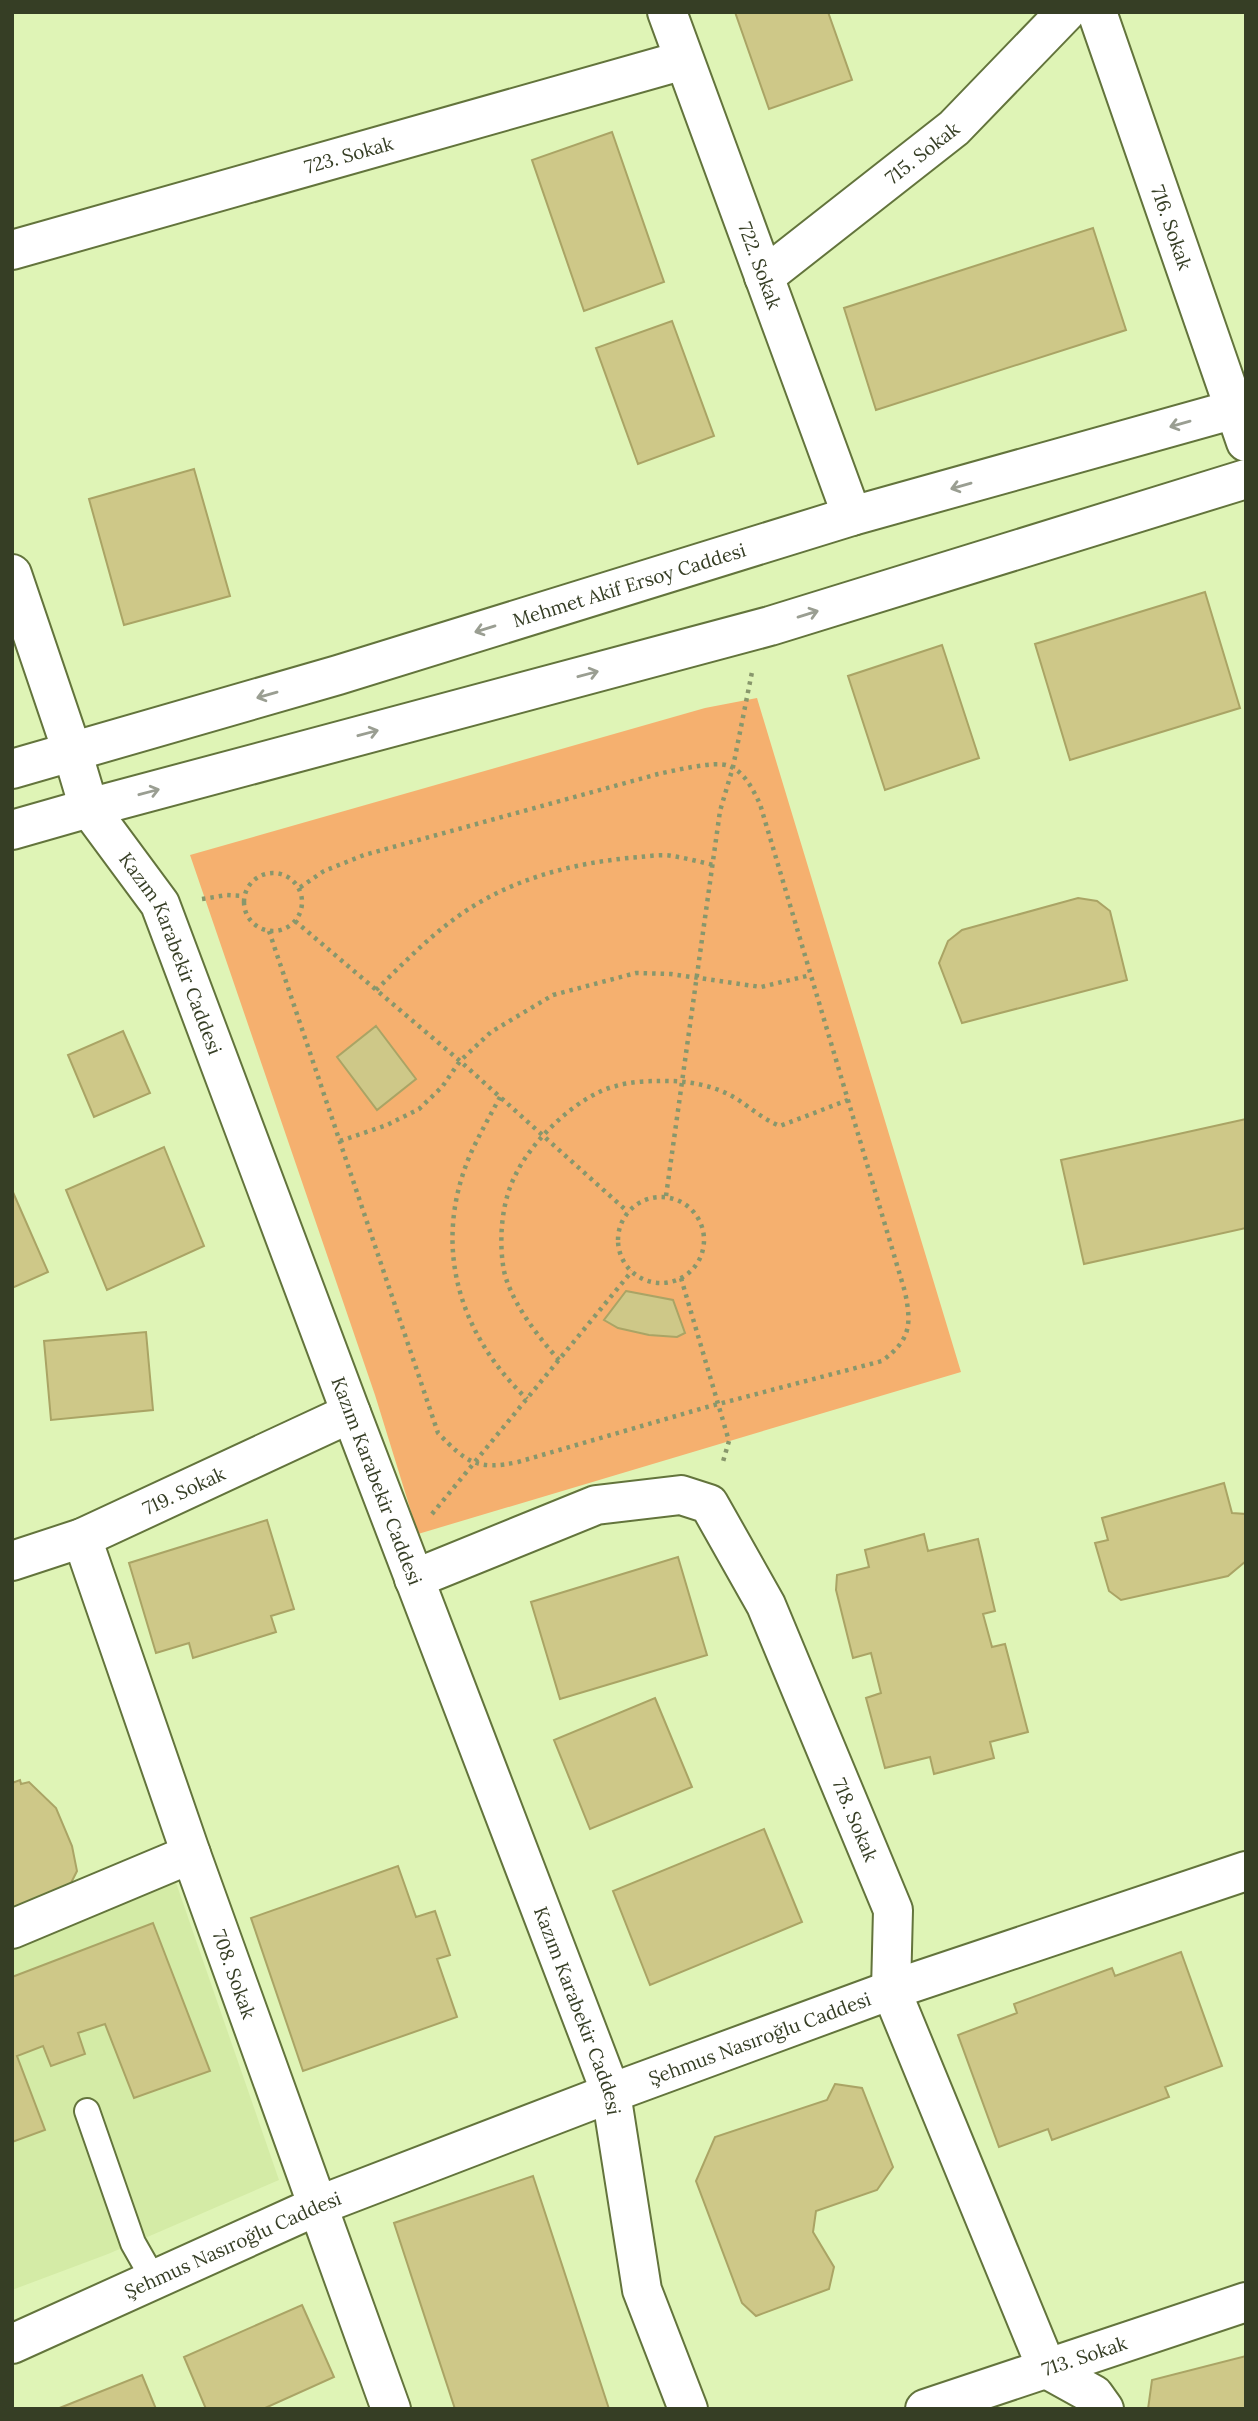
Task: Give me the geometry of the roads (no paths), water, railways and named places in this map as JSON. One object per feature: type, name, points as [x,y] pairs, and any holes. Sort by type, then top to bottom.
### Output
[{"type":"street","name":"722. Sokak","points":[[667,12],[852,516]]},
{"type":"street","name":"715. Sokak","points":[[764,277],[954,128],[1066,12]]},
{"type":"street","name":"716. Sokak","points":[[1097,12],[1242,419]]},
{"type":"street","name":"723. Sokak","points":[[12,250],[684,60]]},
{"type":"street","name":"Mehmet Akif Ersoy Caddesi","points":[[12,768],[338,675],[852,516],[1242,419]]},
{"type":"street","points":[[12,830],[770,626],[1246,479]]},
{"type":"street","name":"Kazım Karabekir Caddesi","points":[[12,574],[89,808],[160,904],[611,2093],[642,2290],[688,2409]]},
{"type":"street","name":"719. Sokak","points":[[12,1561],[82,1538],[351,1413]]},
{"type":"street","name":"718. Sokak","points":[[409,1564],[596,1505],[681,1496],[709,1504],[766,1605],[893,1910],[891,1990],[1046,2368]]},
{"type":"street","name":"708. Sokak","points":[[82,1538],[191,1854],[391,2409]]},
{"type":"street","points":[[12,1929],[191,1854]]},
{"type":"street","name":"Şehmus Nasıroğlu Caddesi","points":[[12,2344],[317,2206],[611,2093],[891,1990],[1246,1871]]},
{"type":"street","name":"713. Sokak","points":[[925,2409],[1246,2302]]},
{"type":"street","points":[[1046,2368],[1094,2395],[1104,2409]]},
{"type":"lane","points":[[87,2111],[133,2243],[154,2280]]}]
